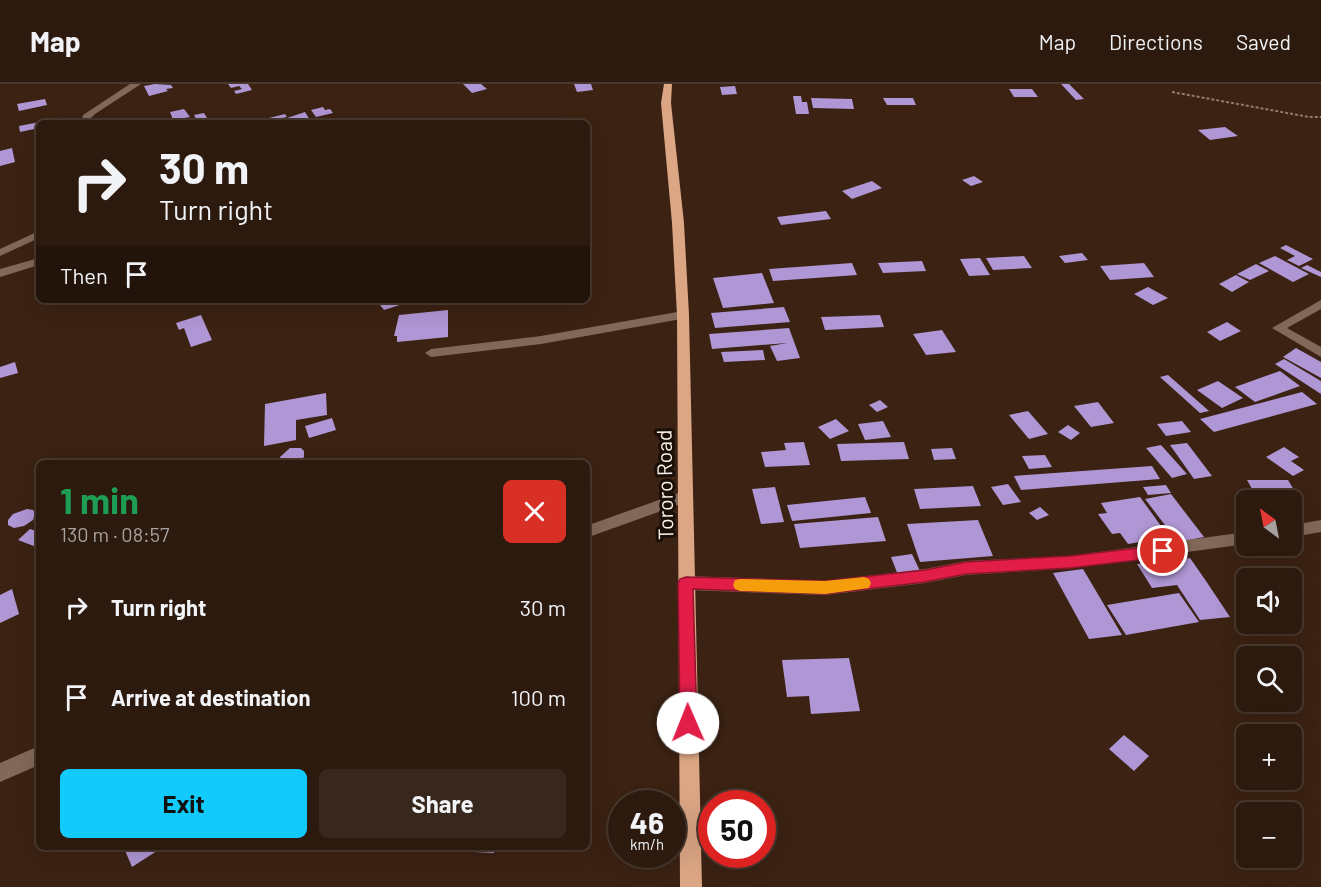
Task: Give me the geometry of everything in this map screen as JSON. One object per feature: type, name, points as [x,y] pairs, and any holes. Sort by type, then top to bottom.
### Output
[{"type":"main road","name":"Tororo Road","points":[[668,84],[666,103],[678,223],[683,315],[691,887]]},
{"type":"street","points":[[86,120],[86,117],[99,106],[116,94],[137,84]]},
{"type":"street","points":[[0,253],[36,235]]},
{"type":"street","points":[[0,273],[36,262]]},
{"type":"street","points":[[1321,304],[1278,328],[1321,353]]},
{"type":"street","points":[[431,353],[541,340],[683,315]]},
{"type":"street","points":[[590,531],[684,497]]},
{"type":"street","points":[[1302,529],[1321,526]]},
{"type":"street","points":[[686,583],[825,588],[925,576],[966,568],[1094,559],[1236,539]]},
{"type":"street","points":[[0,773],[36,756]]},
{"type":"path","points":[[1172,92],[1309,117],[1321,117]]},
{"type":"building","points":[[228,84],[248,84],[252,90],[236,94],[234,91],[242,89],[239,86],[231,88]]},
{"type":"building","points":[[463,84],[481,84],[487,89],[472,93]]},
{"type":"building","points":[[574,84],[591,84],[593,90],[577,92]]},
{"type":"building","points":[[1061,84],[1069,84],[1084,99],[1076,100]]},
{"type":"building","points":[[171,85],[173,88],[149,96],[144,86]]},
{"type":"building","points":[[735,86],[737,94],[722,95],[720,87]]},
{"type":"building","points":[[1009,89],[1032,89],[1038,97],[1014,97]]},
{"type":"building","points":[[793,96],[801,96],[802,102],[807,102],[809,114],[796,114]]},
{"type":"building","points":[[811,98],[852,99],[854,109],[813,108]]},
{"type":"building","points":[[883,98],[913,98],[916,105],[887,105]]},
{"type":"building","points":[[45,99],[47,105],[19,111],[17,104]]},
{"type":"building","points":[[323,107],[325,110],[330,109],[333,113],[316,117],[311,110]]},
{"type":"building","points":[[184,109],[190,117],[173,120],[170,112]]},
{"type":"building","points":[[305,112],[310,120],[288,120],[287,118]]},
{"type":"building","points":[[204,113],[208,120],[196,120],[194,115]]},
{"type":"building","points":[[285,114],[287,117],[282,118],[283,120],[265,119]]},
{"type":"building","points":[[36,123],[36,129],[20,132],[19,126]]},
{"type":"building","points":[[1225,127],[1238,136],[1210,140],[1198,130]]},
{"type":"building","points":[[12,148],[15,162],[0,166],[0,151]]},
{"type":"building","points":[[974,176],[983,182],[971,186],[962,180]]},
{"type":"building","points":[[872,181],[882,188],[852,199],[842,191]]},
{"type":"building","points":[[826,211],[831,219],[781,225],[777,217]]},
{"type":"building","points":[[1286,245],[1313,259],[1299,266],[1287,260],[1295,256],[1280,248]]},
{"type":"building","points":[[1082,253],[1088,260],[1065,263],[1059,256]]},
{"type":"building","points":[[1024,256],[1032,268],[993,270],[986,258]]},
{"type":"building","points":[[1275,256],[1309,274],[1293,282],[1259,263]]},
{"type":"building","points":[[980,258],[990,275],[969,276],[960,259]]},
{"type":"building","points":[[922,261],[926,271],[883,273],[878,263]]},
{"type":"building","points":[[852,263],[857,275],[773,281],[769,269]]},
{"type":"building","points":[[1144,263],[1154,277],[1110,280],[1100,266]]},
{"type":"building","points":[[1256,264],[1269,271],[1250,280],[1237,274]]},
{"type":"building","points":[[1307,265],[1321,272],[1321,277],[1301,268]]},
{"type":"building","points":[[762,273],[774,303],[723,308],[713,278]]},
{"type":"building","points":[[1236,275],[1249,282],[1232,292],[1219,284]]},
{"type":"building","points":[[1148,287],[1168,298],[1153,305],[1134,294]]},
{"type":"building","points":[[379,303],[406,303],[384,310]]},
{"type":"building","points":[[784,307],[790,322],[715,328],[711,313]]},
{"type":"building","points":[[448,310],[448,337],[397,342],[397,336],[394,336],[399,315]]},
{"type":"building","points":[[201,315],[212,340],[191,347],[184,328],[179,330],[176,323]]},
{"type":"building","points":[[880,315],[884,327],[825,330],[821,317]]},
{"type":"building","points":[[1227,322],[1241,331],[1220,341],[1207,332]]},
{"type":"building","points":[[789,328],[800,358],[777,361],[770,346],[787,343],[712,349],[709,334]]},
{"type":"building","points":[[942,330],[956,352],[926,355],[913,334]]},
{"type":"building","points":[[1296,348],[1321,362],[1321,378],[1283,357]]},
{"type":"building","points":[[763,350],[765,360],[724,362],[721,352]]},
{"type":"building","points":[[1284,359],[1321,381],[1321,394],[1275,364]]},
{"type":"building","points":[[15,362],[18,373],[0,378],[0,367]]},
{"type":"building","points":[[1280,371],[1300,386],[1255,402],[1235,387]]},
{"type":"building","points":[[1168,375],[1209,411],[1200,413],[1160,377]]},
{"type":"building","points":[[1218,381],[1243,398],[1222,408],[1197,390]]},
{"type":"building","points":[[1302,392],[1317,404],[1214,432],[1200,419]]},
{"type":"building","points":[[326,393],[327,415],[296,420],[296,440],[264,446],[265,404]]},
{"type":"building","points":[[880,400],[888,407],[877,412],[869,405]]},
{"type":"building","points":[[1098,402],[1114,423],[1091,427],[1074,406]]},
{"type":"building","points":[[1028,411],[1048,434],[1029,439],[1009,415]]},
{"type":"building","points":[[332,418],[336,430],[309,438],[305,426]]},
{"type":"building","points":[[836,419],[849,431],[830,439],[818,427]]},
{"type":"building","points":[[883,421],[891,437],[865,440],[858,424]]},
{"type":"building","points":[[1182,421],[1191,432],[1166,436],[1157,424]]},
{"type":"building","points":[[1068,425],[1080,433],[1071,440],[1058,432]]},
{"type":"building","points":[[804,442],[810,465],[765,467],[761,452],[786,450],[784,443]]},
{"type":"building","points":[[904,442],[909,459],[841,461],[837,444]]},
{"type":"building","points":[[1187,443],[1212,476],[1194,479],[1170,445]]},
{"type":"building","points":[[1161,445],[1187,474],[1172,478],[1146,448]]},
{"type":"building","points":[[1284,447],[1299,457],[1291,461],[1304,470],[1293,476],[1266,457]]},
{"type":"building","points":[[290,448],[301,448],[304,451],[304,457],[300,460],[281,460],[280,457]]},
{"type":"building","points":[[952,448],[956,459],[934,460],[931,449]]},
{"type":"building","points":[[1045,455],[1052,467],[1029,469],[1022,456]]},
{"type":"building","points":[[1152,466],[1160,479],[1021,490],[1014,476]]},
{"type":"building","points":[[1247,480],[1288,480],[1294,490],[1253,490]]},
{"type":"building","points":[[1008,484],[1021,502],[1003,505],[991,487]]},
{"type":"building","points":[[1166,485],[1171,493],[1148,495],[1143,487]]},
{"type":"building","points":[[973,486],[981,506],[920,509],[914,489]]},
{"type":"building","points":[[775,487],[784,522],[761,524],[752,489]]},
{"type":"building","points":[[1171,494],[1204,537],[1178,542],[1145,499]]},
{"type":"building","points":[[865,497],[871,513],[792,521],[787,505]]},
{"type":"building","points":[[1140,497],[1169,537],[1128,544],[1120,533],[1112,534],[1098,514],[1107,513],[1101,503]]},
{"type":"building","points":[[1040,507],[1049,515],[1037,520],[1029,513]]},
{"type":"building","points":[[27,509],[35,513],[33,520],[24,526],[14,528],[8,525],[8,520],[13,514]]},
{"type":"building","points":[[878,517],[886,541],[800,548],[794,524]]},
{"type":"building","points":[[978,520],[993,556],[920,562],[907,524]]},
{"type":"building","points":[[30,529],[36,531],[36,547],[18,540]]},
{"type":"building","points":[[912,554],[920,571],[898,575],[891,557]]},
{"type":"building","points":[[1190,558],[1230,617],[1200,620],[1177,585],[1152,588],[1137,564]]},
{"type":"building","points":[[1083,569],[1122,635],[1089,639],[1053,573]]},
{"type":"building","points":[[12,589],[19,614],[0,623],[0,595]]},
{"type":"building","points":[[1179,593],[1199,622],[1126,635],[1107,605]]},
{"type":"building","points":[[849,658],[860,711],[811,714],[809,696],[787,697],[782,660]]},
{"type":"building","points":[[1124,735],[1149,756],[1134,771],[1109,749]]},
{"type":"building","points":[[125,850],[158,850],[132,867]]},
{"type":"building","points":[[434,850],[494,850],[494,853]]},
{"type":"slow traffic","points":[[740,585],[825,588],[864,583]]},
{"type":"route","points":[[688,723],[686,583],[825,588],[925,576],[966,568],[1070,562],[1163,551]]}]
